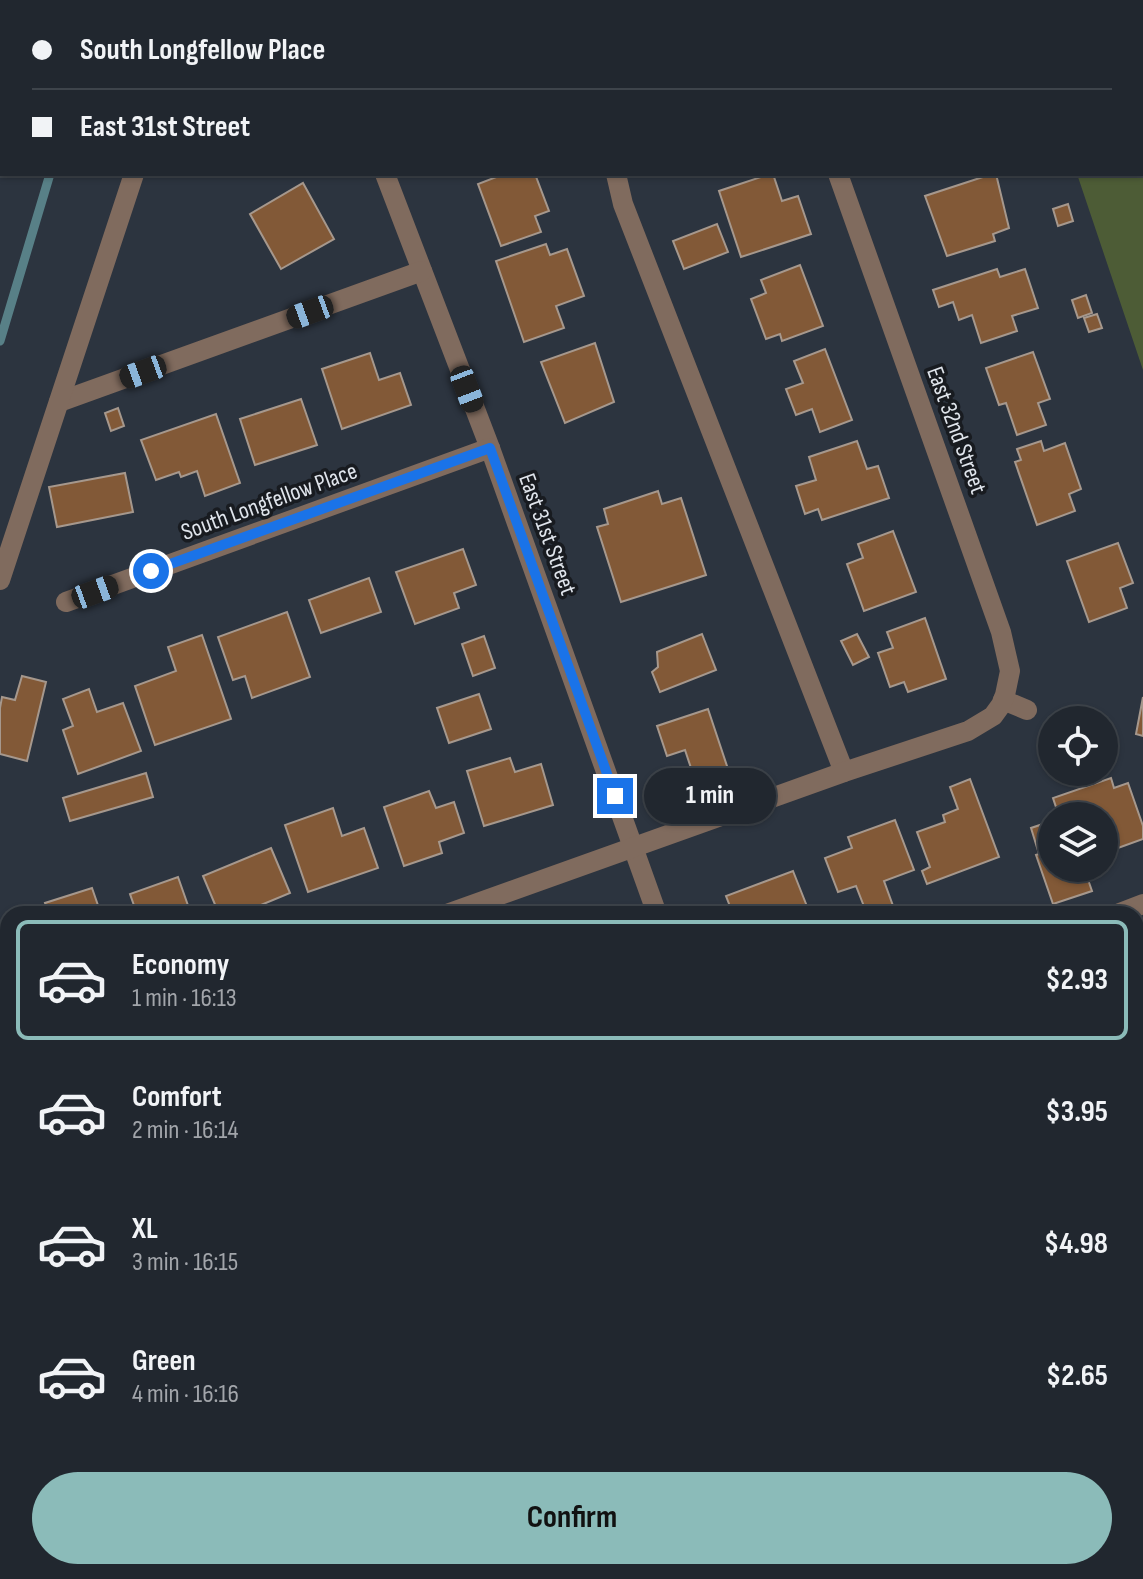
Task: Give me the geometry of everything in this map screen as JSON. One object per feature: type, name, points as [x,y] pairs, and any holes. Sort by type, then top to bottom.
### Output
[{"type":"street","points":[[0,580],[133,176]]},
{"type":"street","name":"East 31st Street","points":[[386,176],[490,448],[654,906]]},
{"type":"street","points":[[616,176],[623,204],[844,772]]},
{"type":"street","name":"East 32nd Street","points":[[839,176],[1001,632],[1010,671],[1002,703]]},
{"type":"street","points":[[59,402],[422,271]]},
{"type":"street","name":"South Longfellow Place","points":[[66,602],[490,448]]},
{"type":"street","points":[[469,906],[968,731],[993,716],[1002,703],[1027,710]]},
{"type":"green space","points":[[1078,176],[1143,176],[1143,370]]},
{"type":"building","points":[[499,176],[536,176],[549,211],[535,216],[541,232],[501,246],[478,184]]},
{"type":"building","points":[[764,176],[774,176],[782,201],[798,196],[811,234],[741,257],[719,191]]},
{"type":"building","points":[[986,176],[996,176],[1009,228],[993,234],[995,241],[947,256],[925,196]]},
{"type":"building","points":[[303,183],[334,239],[281,269],[250,214]]},
{"type":"building","points":[[1068,204],[1073,221],[1058,226],[1053,209]]},
{"type":"building","points":[[717,224],[728,252],[684,269],[673,241]]},
{"type":"building","points":[[546,244],[550,255],[567,249],[584,296],[556,306],[564,328],[524,342],[496,261]]},
{"type":"building","points":[[800,265],[823,326],[782,341],[780,334],[766,339],[751,299],[766,293],[761,280]]},
{"type":"building","points":[[997,269],[1000,277],[1025,269],[1038,308],[1012,316],[1017,331],[981,343],[972,315],[959,320],[953,302],[939,307],[933,290]]},
{"type":"building","points":[[1086,295],[1092,313],[1078,318],[1072,300]]},
{"type":"building","points":[[1097,314],[1102,328],[1089,332],[1084,318]]},
{"type":"building","points":[[595,343],[614,402],[565,423],[541,362]]},
{"type":"building","points":[[825,349],[852,420],[820,432],[812,409],[796,415],[786,389],[803,383],[794,361]]},
{"type":"building","points":[[1033,352],[1050,399],[1038,403],[1046,425],[1017,435],[1006,403],[999,405],[986,368]]},
{"type":"building","points":[[370,353],[379,380],[400,373],[411,405],[342,429],[322,369]]},
{"type":"building","points":[[301,399],[317,445],[255,465],[240,419]]},
{"type":"building","points":[[118,408],[124,426],[111,431],[105,413]]},
{"type":"building","points":[[216,414],[240,483],[205,496],[197,471],[181,477],[179,472],[156,480],[141,440]]},
{"type":"building","points":[[857,441],[867,469],[878,466],[889,498],[822,520],[818,509],[805,514],[796,486],[816,480],[809,457]]},
{"type":"building","points":[[1041,441],[1044,451],[1065,443],[1081,489],[1069,494],[1075,511],[1037,525],[1015,462],[1021,460],[1017,449]]},
{"type":"building","points":[[125,473],[133,512],[57,527],[49,487]]},
{"type":"building","points":[[658,491],[662,504],[681,498],[706,575],[621,602],[597,527],[608,524],[604,509]]},
{"type":"building","points":[[893,531],[916,592],[864,611],[847,564],[863,558],[858,544]]},
{"type":"building","points":[[1118,543],[1133,583],[1120,588],[1127,608],[1089,622],[1067,561]]},
{"type":"building","points":[[463,549],[476,585],[454,593],[459,608],[415,624],[396,572]]},
{"type":"building","points":[[369,578],[381,612],[321,633],[309,600]]},
{"type":"building","points":[[287,612],[310,677],[252,698],[245,676],[233,680],[218,637]]},
{"type":"building","points":[[925,618],[946,679],[908,692],[904,682],[890,687],[878,653],[893,648],[887,632]]},
{"type":"building","points":[[702,634],[716,670],[660,692],[652,672],[658,667],[657,652]]},
{"type":"building","points":[[857,634],[869,657],[853,665],[841,641]]},
{"type":"building","points":[[202,635],[231,719],[155,745],[135,686],[176,671],[168,647]]},
{"type":"building","points":[[484,636],[495,668],[473,676],[462,644]]},
{"type":"building","points":[[22,676],[46,682],[27,761],[0,754],[2,697],[15,700]]},
{"type":"building","points":[[89,689],[97,712],[123,703],[141,751],[78,774],[63,730],[73,726],[63,699]]},
{"type":"building","points":[[479,694],[491,729],[449,743],[437,708]]},
{"type":"building","points":[[1143,697],[1143,736],[1136,734]]},
{"type":"building","points":[[708,709],[729,772],[696,783],[685,750],[667,756],[657,726]]},
{"type":"building","points":[[510,758],[515,772],[541,764],[553,805],[484,826],[467,771]]},
{"type":"building","points":[[146,773],[153,797],[70,821],[63,798]]},
{"type":"building","points":[[970,779],[999,857],[927,884],[922,871],[930,867],[917,832],[945,822],[943,815],[958,809],[950,787]]},
{"type":"building","points":[[1128,783],[1143,826],[1143,839],[1118,848],[1118,802],[1054,802],[1053,798],[1088,786],[1114,788]]},
{"type":"building","points":[[429,791],[436,808],[454,802],[464,833],[439,842],[442,853],[404,866],[384,807]]},
{"type":"building","points":[[333,808],[342,836],[364,828],[378,868],[308,892],[285,825]]},
{"type":"building","points":[[895,820],[914,870],[884,881],[893,906],[864,906],[856,886],[838,892],[825,858],[852,848],[848,837]]},
{"type":"building","points":[[1038,826],[1038,851],[1031,828]]},
{"type":"building","points":[[271,848],[290,893],[258,906],[216,906],[203,876]]},
{"type":"building","points":[[793,871],[807,906],[730,906],[726,896]]},
{"type":"building","points":[[178,877],[188,906],[134,906],[130,894]]},
{"type":"building","points":[[1045,882],[1089,882],[1092,891],[1053,904]]},
{"type":"building","points":[[92,888],[98,906],[46,906],[45,903]]},
{"type":"waterway","points":[[0,341],[49,176]]},
{"type":"route","points":[[151,571],[490,448],[615,796]]}]
